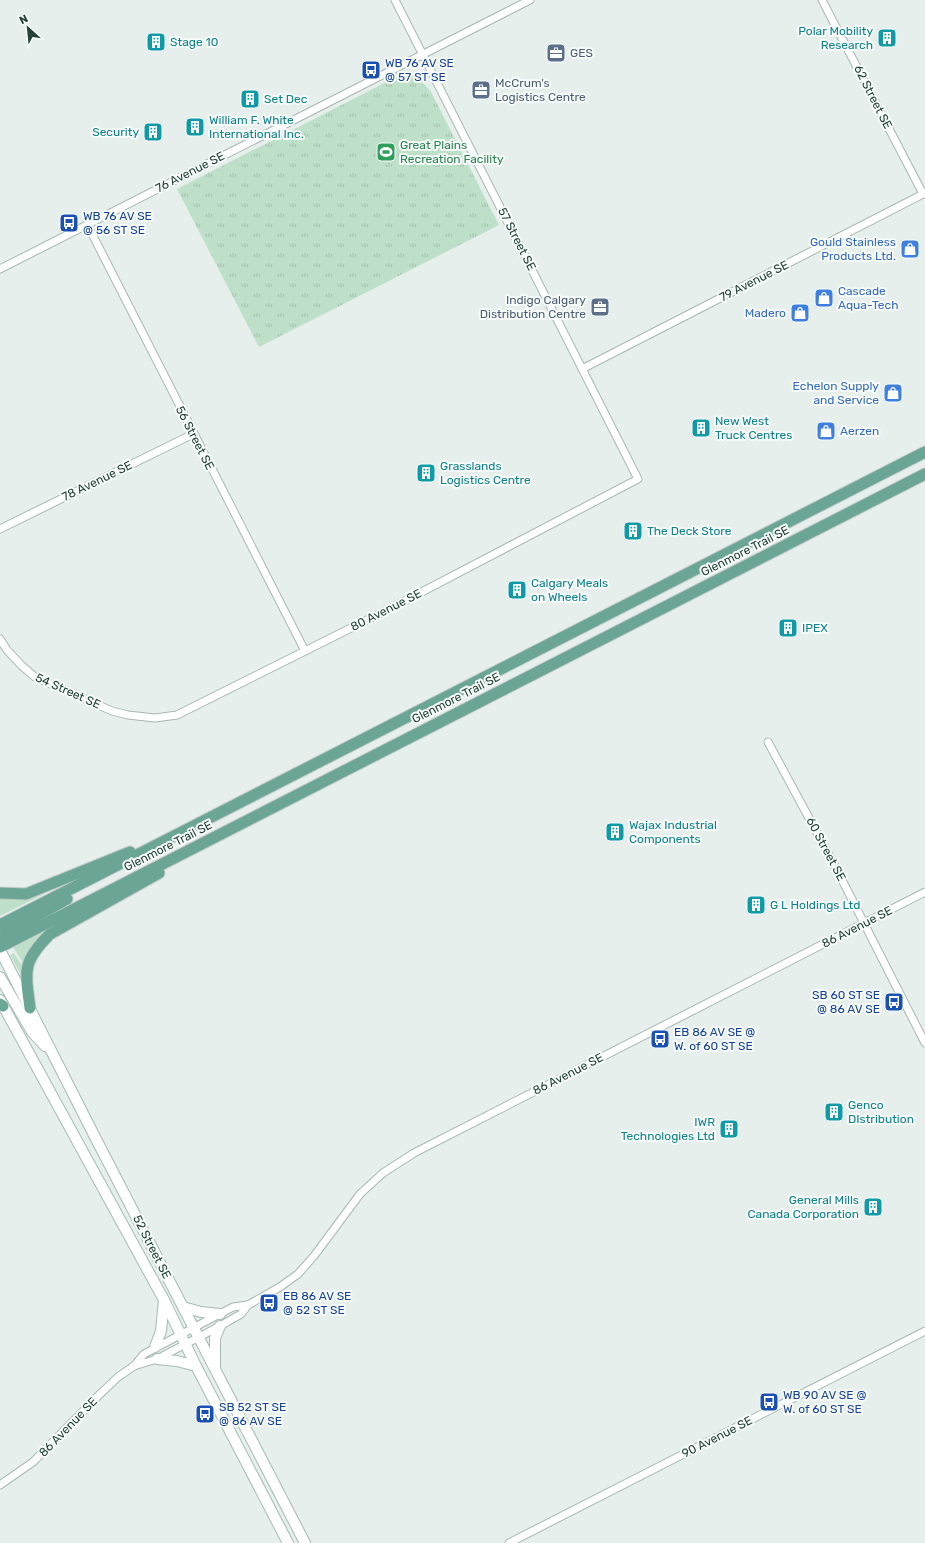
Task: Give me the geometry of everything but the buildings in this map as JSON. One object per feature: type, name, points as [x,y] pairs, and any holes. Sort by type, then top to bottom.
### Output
[{"type":"main road","name":"Glenmore Trail SE","points":[[0,925],[925,452]]},
{"type":"main road","name":"Glenmore Trail SE","points":[[0,949],[218,834],[925,474]]},
{"type":"main road","points":[[30,1008],[26,980],[27,966],[32,954],[50,934],[206,848],[218,834]]},
{"type":"main road","points":[[0,893],[26,894],[151,843],[168,839]]},
{"type":"main road","points":[[0,938],[80,891],[94,878]]},
{"type":"main road","name":"52 Street SE","points":[[0,949],[53,1055],[305,1543]]},
{"type":"main road","points":[[0,977],[32,1032],[53,1055]]},
{"type":"main road","name":"52 Street SE","points":[[1,1003],[164,1300],[196,1366],[288,1543]]},
{"type":"main road","points":[[155,1347],[161,1331],[164,1300]]},
{"type":"main road","points":[[183,1307],[220,1314]]},
{"type":"main road","points":[[216,1372],[215,1338],[220,1326]]},
{"type":"main road","points":[[157,1359],[177,1361],[196,1366]]},
{"type":"street","name":"57 Street SE","points":[[395,0],[638,479]]},
{"type":"street","name":"76 Avenue SE","points":[[0,269],[530,0]]},
{"type":"street","name":"62 Street SE","points":[[822,0],[924,193]]},
{"type":"street","name":"79 Avenue SE","points":[[582,369],[924,193]]},
{"type":"street","name":"56 Street SE","points":[[87,224],[305,651]]},
{"type":"street","name":"78 Avenue SE","points":[[0,529],[193,434]]},
{"type":"street","name":"80 Avenue SE","points":[[128,715],[154,718],[177,715],[400,604],[638,479]]},
{"type":"street","name":"54 Street SE","points":[[0,639],[7,650],[35,677],[112,710],[128,715]]},
{"type":"street","name":"60 Street SE","points":[[768,742],[864,923],[925,1043]]},
{"type":"street","name":"86 Avenue SE","points":[[134,1366],[157,1359],[186,1343],[220,1314],[233,1307],[248,1305],[280,1287],[298,1274],[314,1256],[360,1194],[383,1172],[414,1153],[925,892]]},
{"type":"street","name":"86 Avenue SE","points":[[0,1485],[33,1462],[98,1396],[118,1377],[134,1366],[144,1354],[181,1334],[196,1333],[220,1326],[241,1314],[248,1305]]},
{"type":"street","name":"90 Avenue SE","points":[[509,1543],[925,1331]]},
{"type":"green space","points":[[410,73],[417,76],[431,92],[499,225],[259,347],[177,189],[402,74]]},
{"type":"green space","points":[[43,891],[44,894],[0,916],[0,897]]},
{"type":"green space","points":[[45,930],[47,932],[24,964],[13,947]]},
{"type":"green space","points":[[14,953],[23,967],[22,972],[20,973],[10,955]]},
{"type":"place","name":"Polar Mobility Research","points":[[887,38]]},
{"type":"place","name":"Stage 10","points":[[156,42]]},
{"type":"place","name":"GES","points":[[556,53]]},
{"type":"place","name":"WB 76 AV SE @ 57 ST SE","points":[[371,70]]},
{"type":"place","name":"McCrum's Logistics Centre","points":[[481,90]]},
{"type":"place","name":"Set Dec","points":[[250,99]]},
{"type":"place","name":"William F. White International Inc.","points":[[195,127]]},
{"type":"place","name":"Security","points":[[153,132]]},
{"type":"place","name":"Great Plains Recreation Facility","points":[[386,152]]},
{"type":"place","name":"WB 76 AV SE @ 56 ST SE","points":[[69,223]]},
{"type":"place","name":"Gould Stainless Products Ltd.","points":[[910,249]]},
{"type":"place","name":"Cascade Aqua-Tech","points":[[824,298]]},
{"type":"place","name":"Indigo Calgary Distribution Centre","points":[[600,307]]},
{"type":"place","name":"Madero","points":[[800,313]]},
{"type":"place","name":"Echelon Supply and Service","points":[[893,393]]},
{"type":"place","name":"New West Truck Centres","points":[[701,428]]},
{"type":"place","name":"Aerzen","points":[[826,431]]},
{"type":"place","name":"Grasslands Logistics Centre","points":[[426,473]]},
{"type":"place","name":"The Deck Store","points":[[633,531]]},
{"type":"place","name":"Calgary Meals on Wheels","points":[[517,590]]},
{"type":"place","name":"IPEX","points":[[788,628]]},
{"type":"place","name":"Wajax Industrial Components","points":[[615,832]]},
{"type":"place","name":"G L Holdings Ltd","points":[[756,905]]},
{"type":"place","name":"SB 60 ST SE @ 86 AV SE","points":[[894,1002]]},
{"type":"place","name":"EB 86 AV SE @ W. of 60 ST SE","points":[[660,1039]]},
{"type":"place","name":"Genco DIstribution","points":[[834,1112]]},
{"type":"place","name":"IWR Technologies Ltd","points":[[729,1129]]},
{"type":"place","name":"General Mills Canada Corporation","points":[[873,1207]]},
{"type":"place","name":"EB 86 AV SE @ 52 ST SE","points":[[269,1303]]},
{"type":"place","name":"WB 90 AV SE @ W. of 60 ST SE","points":[[769,1402]]},
{"type":"place","name":"SB 52 ST SE @ 86 AV SE","points":[[205,1414]]}]
